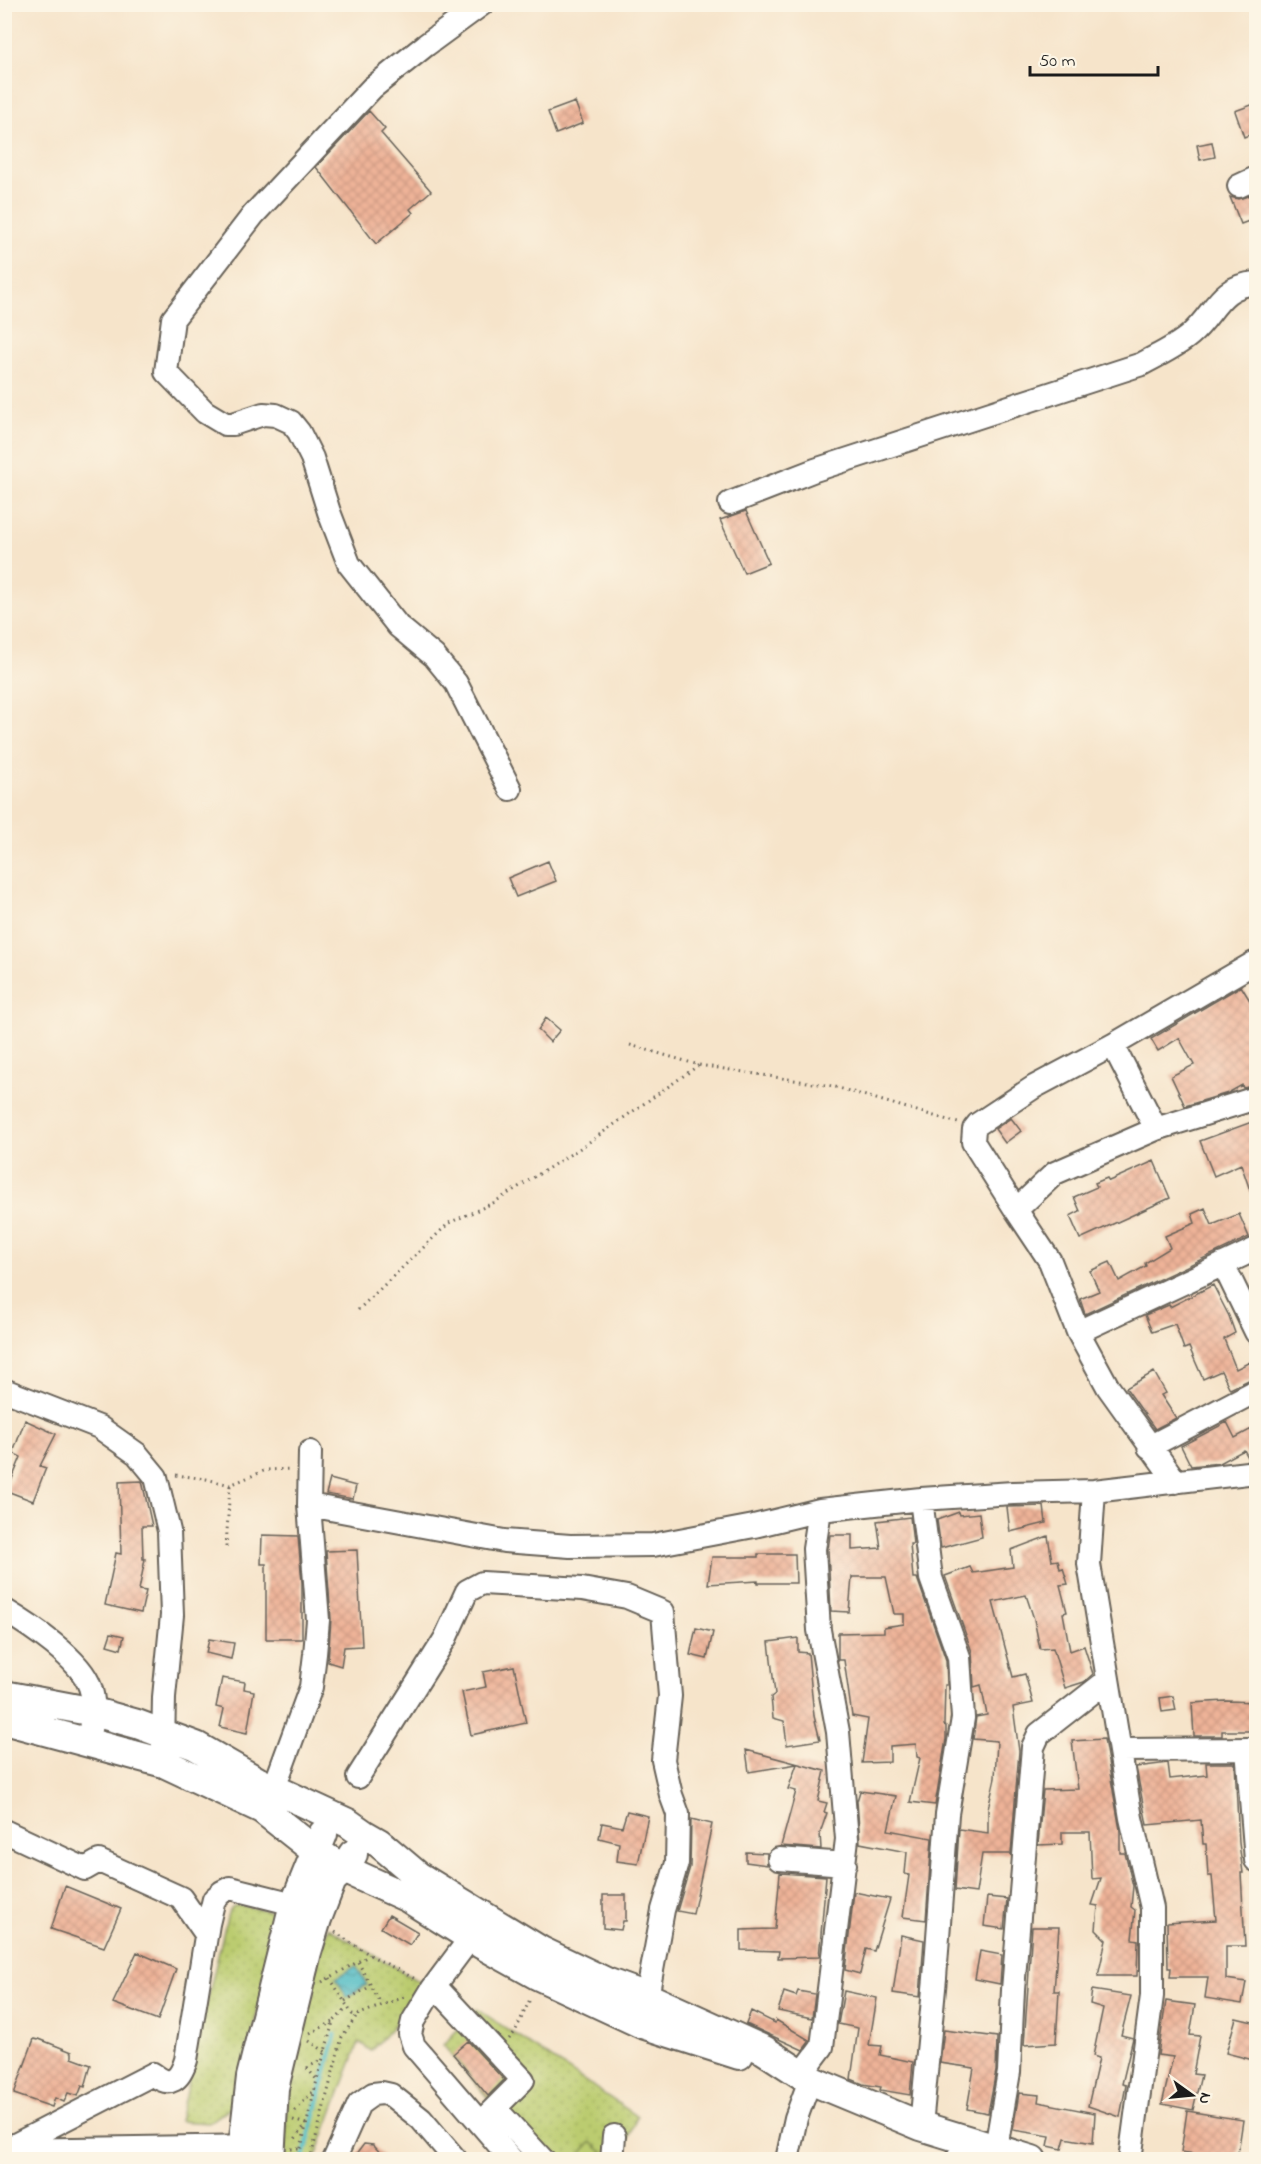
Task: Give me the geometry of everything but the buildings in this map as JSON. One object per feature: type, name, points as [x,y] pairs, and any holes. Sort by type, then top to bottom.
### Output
[{"type":"main road","points":[[4,1695],[94,1712],[163,1733],[196,1746],[257,1781],[348,1823],[379,1843],[540,1977],[645,2010],[921,2126],[963,2149],[996,2148],[1026,2159]]},
{"type":"main road","points":[[4,1720],[164,1763],[262,1809],[314,1850],[344,1869],[408,1898],[541,1951],[606,1982],[645,2010]]},
{"type":"main road","points":[[257,2153],[296,1994],[314,1850],[332,1815]]},
{"type":"main road","points":[[257,2153],[251,2077],[305,1912],[344,1869],[364,1835]]},
{"type":"street","points":[[482,4],[372,88],[254,214],[172,319],[166,372],[206,412],[225,424],[233,424],[263,414],[276,415],[291,422],[299,432],[312,458],[336,533],[349,564],[398,626],[434,656],[456,683],[510,789]]},
{"type":"street","points":[[730,503],[815,470],[1142,364],[1190,335],[1223,296],[1232,289],[1257,283]]},
{"type":"street","points":[[1176,1482],[1108,1387],[1078,1332],[1050,1262],[976,1148],[974,1129],[978,1124],[1034,1087],[1113,1045],[1254,963]]},
{"type":"street","points":[[1113,1045],[1156,1129]]},
{"type":"street","points":[[1016,1210],[1055,1173],[1156,1129],[1257,1098]]},
{"type":"street","points":[[1078,1332],[1257,1249]]},
{"type":"street","points":[[1222,1264],[1257,1332]]},
{"type":"street","points":[[4,1390],[99,1427],[137,1454],[156,1477],[169,1531],[172,1615],[164,1697],[164,1763]]},
{"type":"street","points":[[1149,1447],[1257,1391]]},
{"type":"street","points":[[274,1788],[311,1687],[314,1665],[318,1620],[309,1505],[310,1460]]},
{"type":"street","points":[[309,1505],[504,1541],[570,1546],[653,1545],[754,1526],[820,1510],[921,1499],[1094,1491],[1257,1472]]},
{"type":"street","points":[[1094,1491],[1089,1564],[1131,1818],[1152,1908],[1152,1996],[1130,2160]]},
{"type":"street","points":[[921,1499],[931,1578],[959,1657],[963,1718],[947,1814],[921,2126]]},
{"type":"street","points":[[787,2160],[805,2078],[822,2047],[847,1839],[838,1732],[819,1630],[814,1549],[820,1510]]},
{"type":"street","points":[[358,1778],[445,1639],[467,1591],[482,1583],[582,1589],[627,1598],[663,1612],[670,1696],[663,1760],[678,1814],[677,1863],[663,1910],[645,2010]]},
{"type":"street","points":[[4,1610],[24,1621],[67,1655],[90,1686],[94,1712],[87,1742]]},
{"type":"street","points":[[996,2148],[1009,2072],[1013,1990],[1034,1747],[1039,1734],[1108,1680]]},
{"type":"street","points":[[1120,1750],[1252,1749],[1257,1860]]},
{"type":"street","points":[[4,1831],[85,1869],[99,1861],[181,1899],[206,1934]]},
{"type":"street","points":[[779,1859],[845,1864]]},
{"type":"street","points":[[8,2151],[153,2074],[159,2080],[168,2082],[177,2078],[182,2071],[214,1899],[222,1892],[230,1888],[305,1912]]},
{"type":"street","points":[[479,1927],[434,1987],[411,2026],[411,2040],[414,2046],[487,2116],[543,2160]]},
{"type":"street","points":[[434,1987],[523,2080],[487,2116]]},
{"type":"street","points":[[334,2160],[359,2104],[373,2094],[381,2093],[391,2095],[421,2119],[456,2160]]},
{"type":"street","points":[[487,2116],[512,2160]]},
{"type":"street","points":[[612,2160],[614,2136]]},
{"type":"street","points":[[8,2151],[257,2153]]},
{"type":"path","points":[[630,1046],[699,1065],[832,1086],[974,1129]]},
{"type":"path","points":[[358,1310],[449,1223],[493,1203],[572,1154],[699,1065]]},
{"type":"path","points":[[156,1477],[181,1474],[230,1485],[266,1470],[310,1460]]},
{"type":"path","points":[[226,1547],[230,1485]]},
{"type":"path","points":[[305,1912],[370,1955],[434,1987]]},
{"type":"path","points":[[296,1994],[370,1955]]},
{"type":"path","points":[[358,1962],[381,2004]]},
{"type":"path","points":[[515,2032],[540,1977]]},
{"type":"path","points":[[330,1978],[352,2014],[434,1987]]},
{"type":"path","points":[[345,2001],[371,1986]]},
{"type":"path","points":[[298,2160],[333,2022],[347,2008]]},
{"type":"path","points":[[310,2160],[342,2037],[357,2014]]},
{"type":"path","points":[[303,2036],[326,2052]]},
{"type":"path","points":[[308,2068],[317,2080]]},
{"type":"path","points":[[306,2124],[288,2118],[314,2090]]},
{"type":"green space","points":[[238,1905],[281,1913],[235,2104],[209,2123],[179,2121],[228,1913],[232,1907]]},
{"type":"green space","points":[[328,1928],[428,1987],[371,2051],[359,2042],[315,2159],[286,2160],[286,2117],[295,2038]]},
{"type":"green space","points":[[477,2009],[637,2116],[621,2159],[540,2159],[443,2045]]},
{"type":"green space","points":[[591,2142],[608,2157],[606,2159],[575,2160]]},
{"type":"water","points":[[356,1966],[367,1985],[347,1997],[336,1978]]},
{"type":"waterway","points":[[303,2160],[335,2035]]}]
